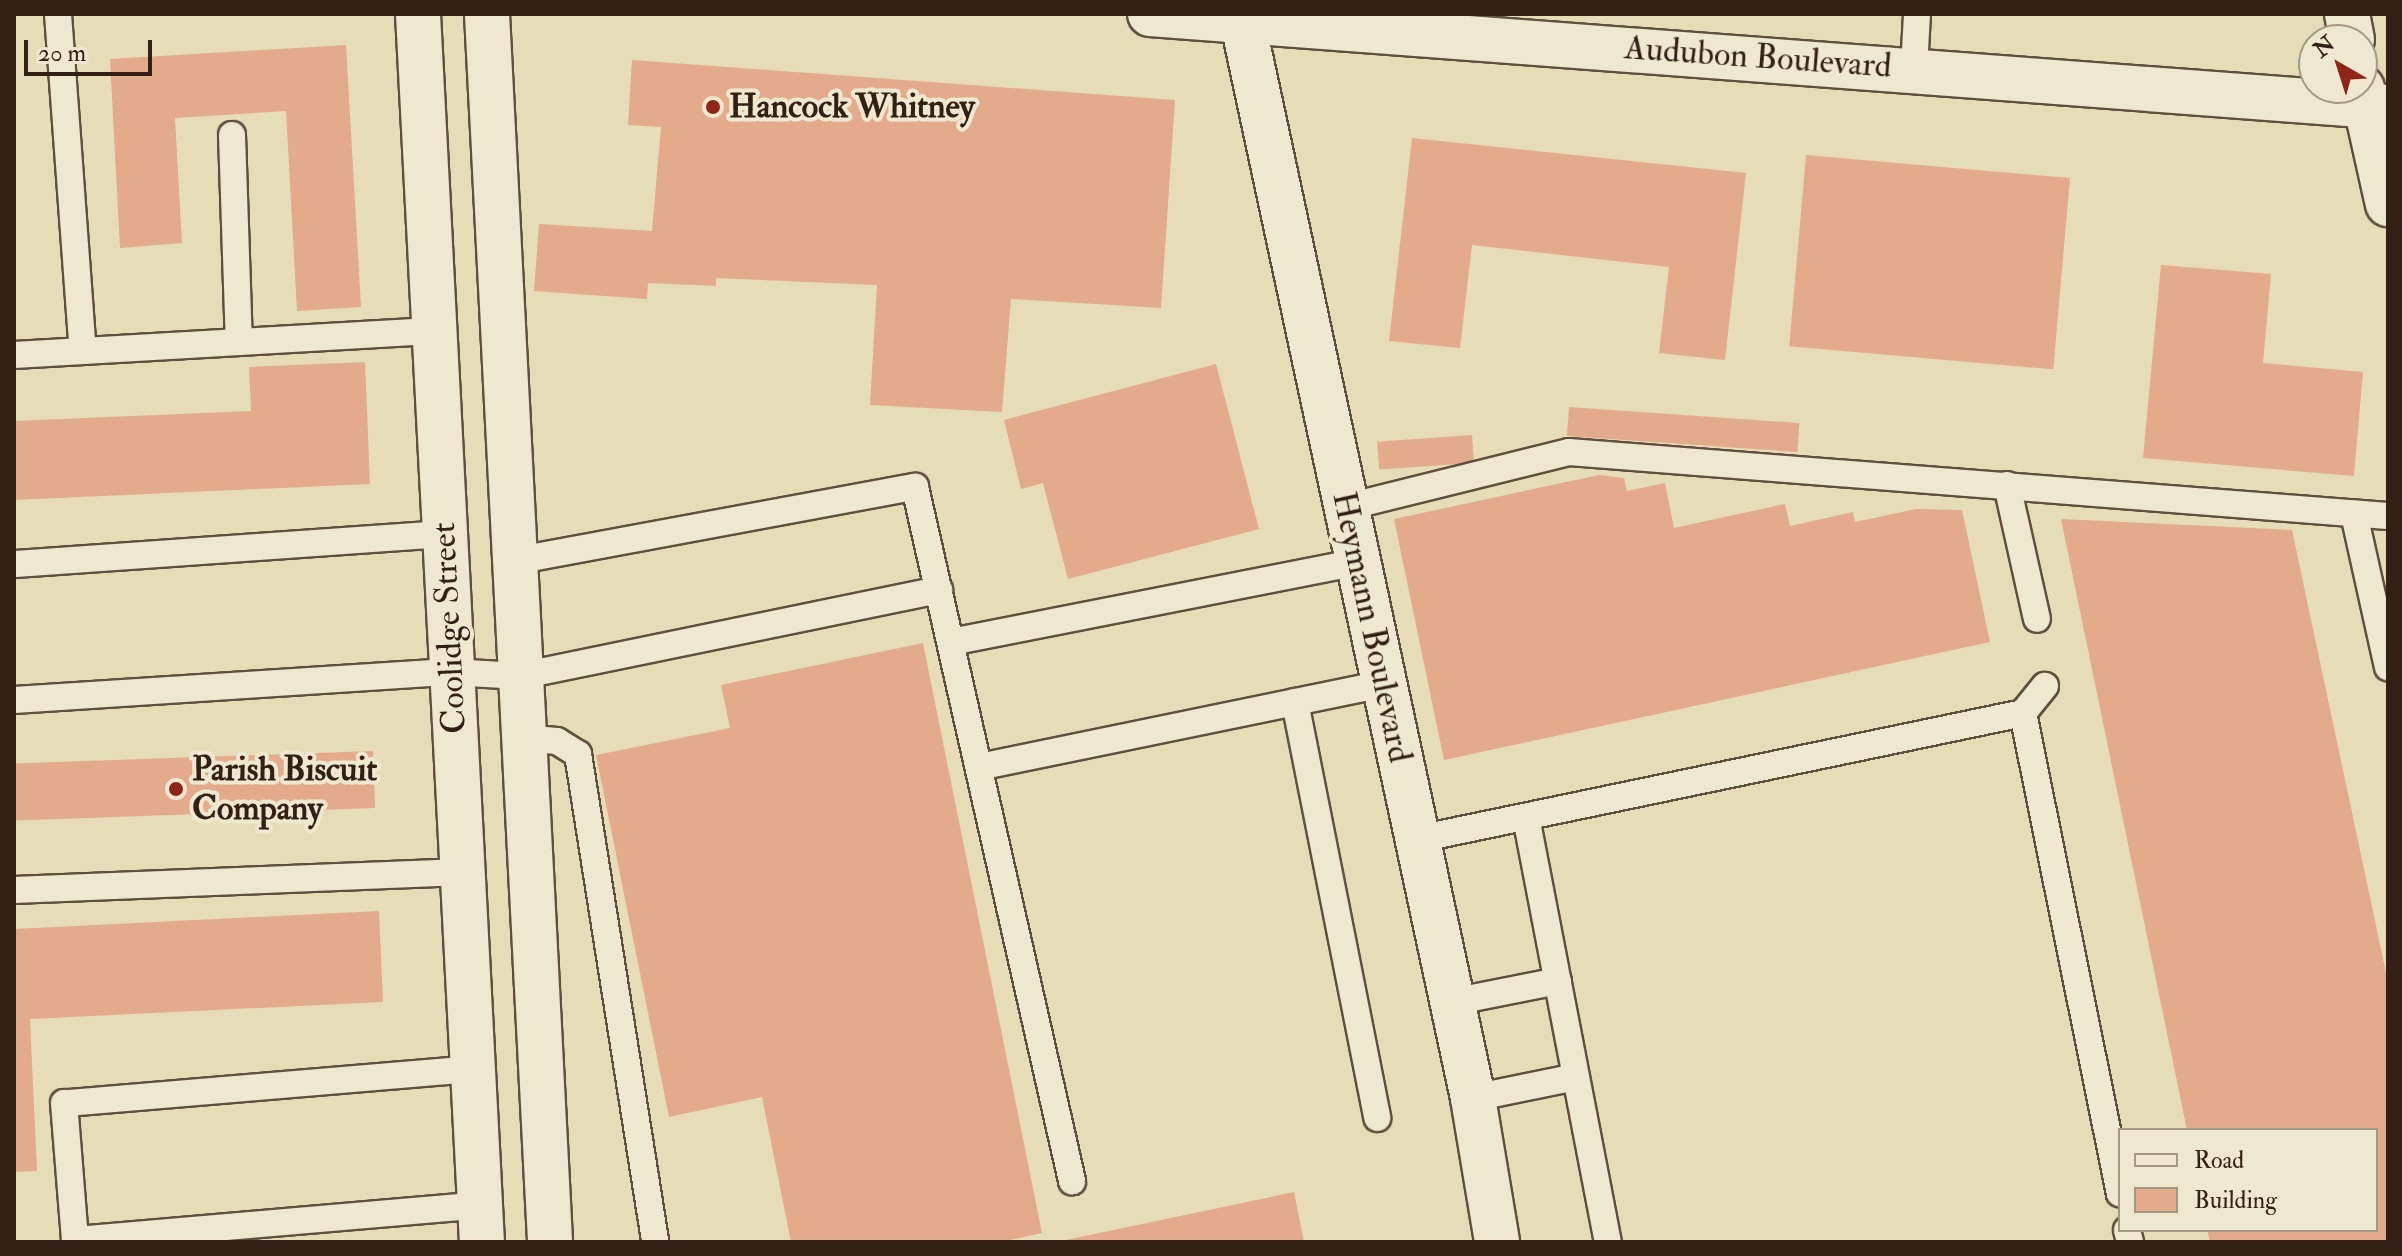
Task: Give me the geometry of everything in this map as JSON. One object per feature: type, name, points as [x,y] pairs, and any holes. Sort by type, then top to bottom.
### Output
[{"type":"street","name":"Coolidge Street","points":[[418,14],[445,534],[449,672],[482,1224]]},
{"type":"street","name":"Coolidge Street","points":[[487,14],[550,1242]]},
{"type":"street","name":"Audubon Boulevard","points":[[1150,14],[1242,17],[2298,95]]},
{"type":"street","name":"Heymann Boulevard","points":[[1242,17],[1473,1098],[1497,1242]]},
{"type":"street","points":[[2373,104],[2388,204]]},
{"type":"lane","points":[[58,14],[83,351]]},
{"type":"lane","points":[[1914,68],[1917,14]]},
{"type":"lane","points":[[232,135],[239,342]]},
{"type":"lane","points":[[14,355],[435,331]]},
{"type":"lane","points":[[1347,507],[1569,452],[2388,516]]},
{"type":"lane","points":[[2007,485],[2037,619]]},
{"type":"lane","points":[[514,561],[915,487],[1072,1181]]},
{"type":"lane","points":[[2354,514],[2388,667]]},
{"type":"lane","points":[[14,564],[445,534]]},
{"type":"lane","points":[[951,642],[1358,562]]},
{"type":"lane","points":[[14,700],[449,672],[520,676],[939,590]]},
{"type":"lane","points":[[979,767],[1384,684]]},
{"type":"lane","points":[[1418,839],[2023,713],[2045,686]]},
{"type":"lane","points":[[1295,702],[1377,1118]]},
{"type":"lane","points":[[2023,713],[2118,1183]]},
{"type":"lane","points":[[523,738],[557,741],[578,754],[655,1242]]},
{"type":"lane","points":[[1526,817],[1608,1242]]},
{"type":"lane","points":[[14,890],[463,872]]},
{"type":"lane","points":[[1452,1002],[1558,981]]},
{"type":"lane","points":[[473,1069],[64,1103],[66,1241],[482,1224]]},
{"type":"lane","points":[[1473,1098],[1576,1077]]},
{"type":"building","points":[[346,45],[361,307],[297,311],[286,111],[175,118],[182,243],[120,248],[110,59]]},
{"type":"building","points":[[632,60],[1175,100],[1161,308],[1011,299],[1002,412],[870,405],[877,285],[716,278],[716,286],[648,283],[647,299],[534,291],[539,224],[652,231],[661,127],[628,125]]},
{"type":"building","points":[[1412,138],[1746,173],[1725,360],[1659,353],[1669,267],[1472,245],[1460,348],[1389,341]]},
{"type":"building","points":[[1806,155],[2070,178],[2053,369],[1789,346]]},
{"type":"building","points":[[2161,265],[2271,274],[2263,363],[2363,372],[2354,476],[2143,458]]},
{"type":"building","points":[[365,362],[370,484],[14,500],[14,421],[251,411],[249,367]]},
{"type":"building","points":[[1216,364],[1259,529],[1068,579],[1043,483],[1021,489],[1004,420]]},
{"type":"building","points":[[1569,407],[1799,423],[1797,452],[1567,436]]},
{"type":"building","points":[[1472,435],[1474,463],[1379,470],[1377,442]]},
{"type":"building","points":[[1599,475],[1624,478],[1627,491],[1665,483],[1674,528],[1785,504],[1790,526],[1853,512],[1855,522],[1916,509],[1962,510],[1990,642],[1444,760],[1394,519]]},
{"type":"building","points":[[2061,519],[2292,530],[2388,982],[2388,1242],[2210,1242],[2208,1232],[2378,1232],[2378,1128],[2187,1128]]},
{"type":"building","points":[[923,643],[1042,1233],[1001,1242],[791,1242],[762,1097],[669,1117],[596,755],[730,728],[721,685]]},
{"type":"building","points":[[373,751],[375,808],[16,820],[14,764]]},
{"type":"building","points":[[379,911],[383,1002],[30,1019],[37,1171],[14,1172],[14,929]]},
{"type":"building","points":[[1294,1192],[1304,1242],[1061,1241]]},
{"type":"place","name":"Hancock Whitney","points":[[713,107]]},
{"type":"place","name":"Parish Biscuit Company","points":[[176,789]]}]
